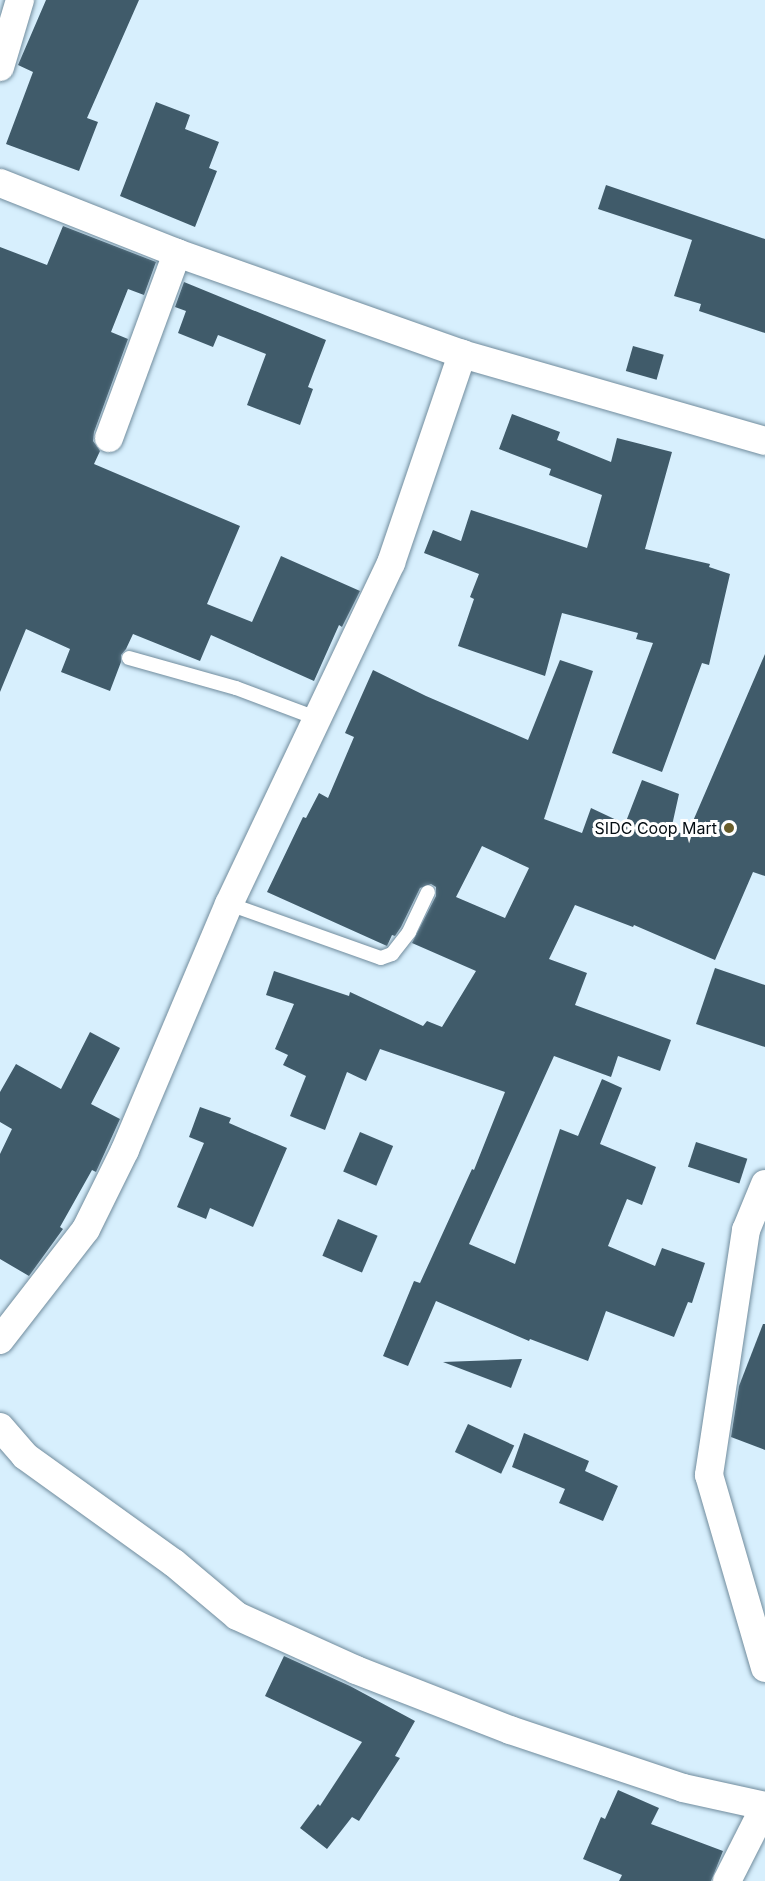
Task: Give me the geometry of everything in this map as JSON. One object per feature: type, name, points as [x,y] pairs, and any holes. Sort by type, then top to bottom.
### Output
[{"type":"street","points":[[0,67],[20,0]]},
{"type":"street","points":[[0,183],[177,252],[462,354],[765,441]]},
{"type":"street","points":[[109,438],[177,252]]},
{"type":"street","points":[[0,1340],[86,1229],[125,1150],[230,904],[316,718],[392,563],[462,354]]},
{"type":"street","points":[[765,1184],[746,1230],[709,1475],[765,1668]]},
{"type":"street","points":[[0,1427],[25,1456],[174,1563],[237,1616],[356,1670],[510,1730],[683,1788],[765,1806],[727,1881]]},
{"type":"lane","points":[[129,658],[236,688],[316,718]]},
{"type":"lane","points":[[230,904],[381,958],[392,954],[409,932],[428,892]]},
{"type":"building","points":[[46,0],[139,0],[87,118],[98,122],[79,171],[6,144],[33,72],[18,65]]},
{"type":"building","points":[[156,102],[190,115],[185,129],[219,142],[209,168],[217,171],[195,227],[120,196]]},
{"type":"building","points":[[606,185],[765,239],[765,333],[699,311],[701,304],[674,296],[692,240],[598,209]]},
{"type":"building","points":[[63,226],[156,262],[144,295],[128,289],[111,332],[128,339],[94,432],[93,441],[100,451],[94,464],[240,526],[207,604],[252,622],[281,556],[360,591],[342,627],[339,625],[314,681],[211,635],[200,661],[133,634],[121,655],[121,662],[110,691],[61,672],[70,649],[26,629],[0,692],[0,247],[47,265]]},
{"type":"building","points":[[184,282],[326,340],[308,387],[313,389],[300,425],[247,405],[266,354],[218,335],[213,347],[178,333],[186,311],[175,307]]},
{"type":"building","points":[[633,346],[664,355],[657,380],[626,371]]},
{"type":"building","points":[[512,414],[560,432],[557,440],[611,462],[617,438],[672,452],[645,549],[710,564],[709,567],[730,574],[709,665],[702,663],[662,772],[612,753],[653,643],[636,639],[638,633],[562,613],[545,676],[458,646],[474,599],[470,597],[479,574],[424,553],[433,530],[461,541],[471,510],[587,548],[602,495],[549,475],[551,469],[499,449]]},
{"type":"building","points":[[765,654],[765,876],[753,872],[715,960],[634,925],[633,927],[575,905],[549,959],[587,973],[575,1005],[671,1040],[660,1071],[618,1056],[611,1077],[554,1056],[469,1244],[515,1264],[560,1129],[578,1136],[602,1079],[622,1088],[600,1144],[656,1167],[642,1205],[627,1199],[608,1246],[655,1266],[662,1248],[705,1263],[692,1303],[688,1302],[674,1337],[606,1311],[588,1361],[530,1339],[529,1341],[436,1301],[408,1366],[383,1356],[414,1281],[420,1283],[472,1169],[474,1170],[505,1092],[380,1049],[366,1081],[347,1072],[325,1130],[290,1116],[306,1076],[283,1065],[288,1055],[275,1049],[294,1004],[266,995],[274,971],[349,996],[350,992],[423,1026],[427,1021],[442,1027],[476,971],[412,943],[436,896],[436,887],[431,884],[420,888],[401,927],[395,936],[392,935],[387,946],[267,892],[303,817],[306,818],[319,793],[328,798],[354,737],[345,733],[373,670],[426,696],[528,740],[560,660],[593,671],[544,819],[582,833],[591,808],[625,824],[642,780],[679,794],[671,830],[687,835]],"holes":[[[482,846],[529,868],[505,918],[456,897]]]},
{"type":"building","points":[[715,968],[765,985],[765,1047],[696,1024]]},
{"type":"building","points":[[90,1032],[120,1048],[91,1104],[120,1119],[96,1172],[92,1170],[60,1227],[63,1229],[29,1276],[0,1259],[0,1154],[12,1129],[0,1122],[0,1092],[16,1064],[61,1089]]},
{"type":"building","points":[[200,1107],[231,1118],[229,1123],[287,1148],[253,1227],[210,1208],[206,1219],[177,1207],[204,1143],[189,1137]]},
{"type":"building","points":[[360,1132],[393,1146],[376,1186],[343,1172]]},
{"type":"building","points":[[696,1142],[747,1159],[739,1183],[688,1167]]},
{"type":"building","points":[[338,1219],[378,1236],[362,1273],[322,1256]]},
{"type":"building","points":[[763,1324],[765,1324],[765,1450],[731,1437],[739,1386]]},
{"type":"building","points":[[522,1359],[511,1388],[443,1362]]},
{"type":"building","points":[[468,1424],[514,1446],[501,1474],[455,1452]]},
{"type":"building","points":[[524,1433],[589,1461],[585,1471],[618,1486],[603,1521],[559,1503],[565,1489],[512,1467]]},
{"type":"building","points":[[284,1656],[350,1686],[415,1721],[395,1756],[400,1758],[359,1821],[352,1817],[327,1849],[300,1828],[318,1804],[320,1806],[362,1742],[265,1696]]},
{"type":"building","points":[[618,1790],[659,1808],[651,1824],[723,1851],[711,1881],[619,1881],[622,1875],[583,1859],[601,1817],[605,1819]]},
{"type":"place","name":"SIDC Coop Mart","points":[[729,828]]}]
